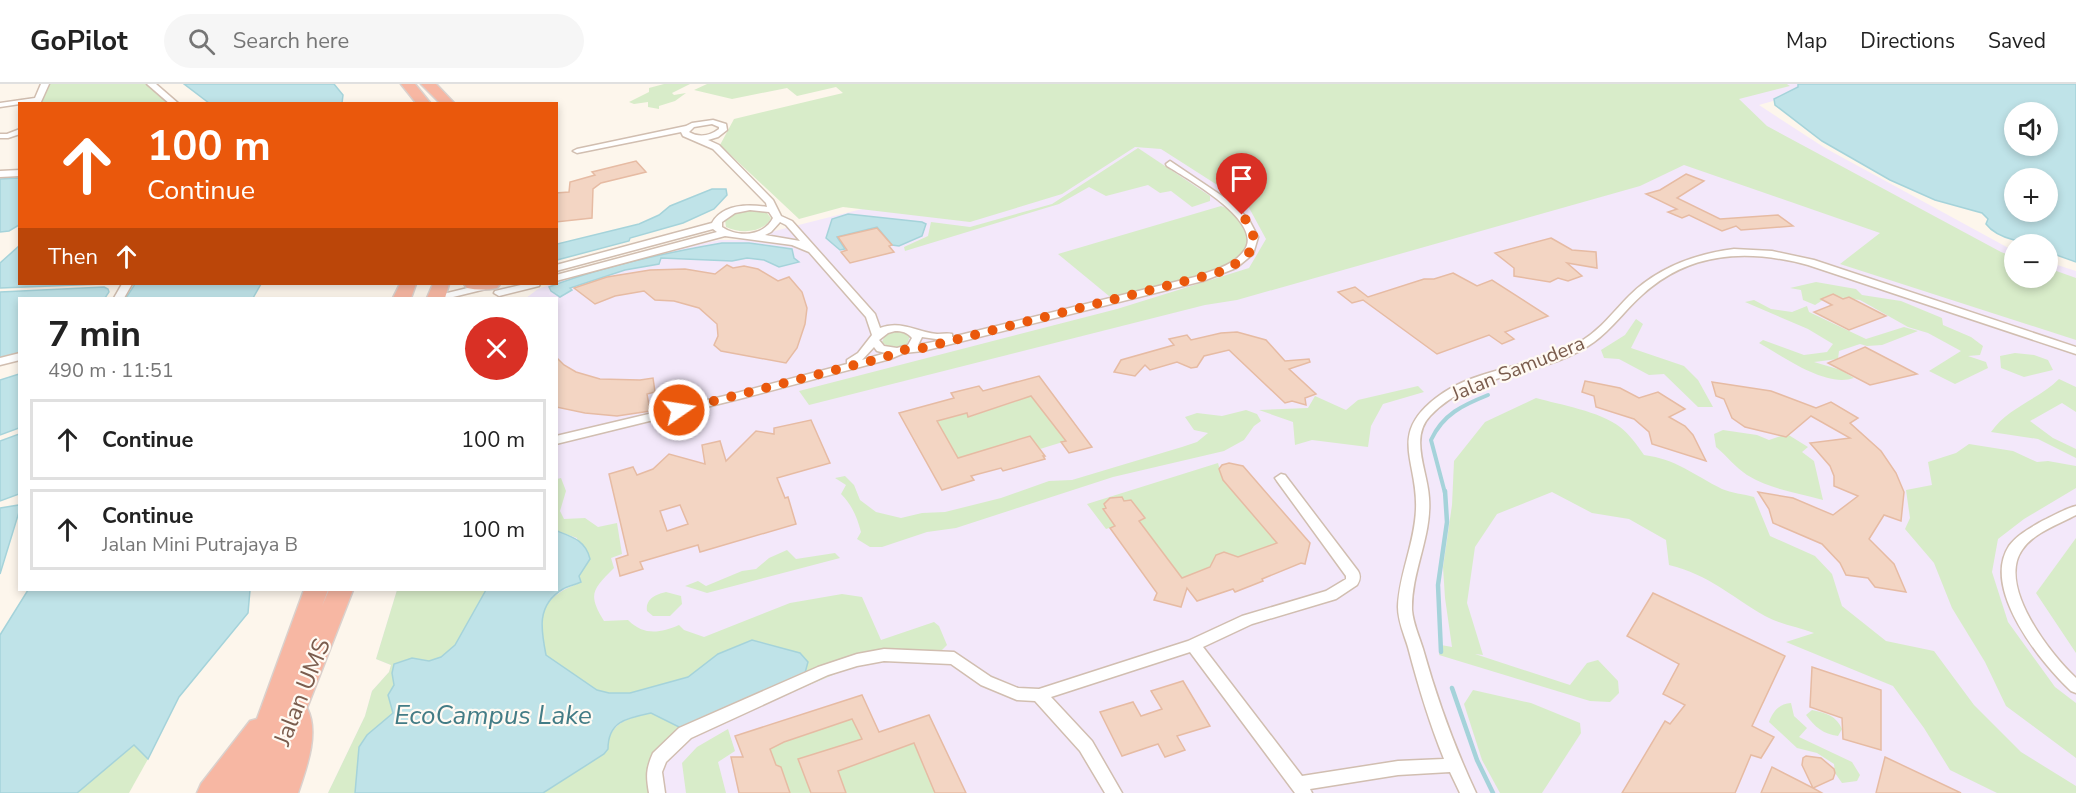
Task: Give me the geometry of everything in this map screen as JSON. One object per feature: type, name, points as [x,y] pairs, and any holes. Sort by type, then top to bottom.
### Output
[{"type":"highway","points":[[408,84],[423,102]]},
{"type":"highway","points":[[428,84],[447,102]]},
{"type":"highway","points":[[476,285],[492,290]]},
{"type":"highway","name":"Jalan UMS","points":[[260,793],[286,708],[301,628],[316,591]]},
{"type":"highway","name":"Jalan UMS","points":[[239,793],[286,708],[341,591]]},
{"type":"highway","points":[[211,793],[286,708]]},
{"type":"highway","points":[[284,793],[297,755],[286,708]]},
{"type":"street","points":[[37,102],[45,84]]},
{"type":"street","points":[[152,84],[173,102]]},
{"type":"street","points":[[0,105],[18,104]]},
{"type":"street","points":[[577,151],[662,132],[687,131],[699,123],[713,122],[723,126],[723,130],[715,139],[716,147]]},
{"type":"street","points":[[1,135],[18,129]]},
{"type":"street","points":[[687,131],[716,147],[750,192],[770,202],[776,224],[769,230],[745,236]]},
{"type":"street","points":[[698,138],[718,134]]},
{"type":"street","points":[[871,316],[881,349],[923,348],[1198,279],[1236,264],[1249,255],[1253,247],[1251,226],[1242,215],[1170,164]]},
{"type":"street","points":[[0,174],[18,173]]},
{"type":"street","points":[[558,267],[716,225],[722,216],[731,211],[750,192]]},
{"type":"street","points":[[731,211],[750,207],[775,214],[789,223],[871,316],[901,328],[938,337],[973,335]]},
{"type":"street","points":[[716,225],[724,233]]},
{"type":"street","points":[[558,277],[724,233],[794,242],[815,253]]},
{"type":"street","name":"Jalan Samudera","points":[[1468,793],[1453,765],[1424,681],[1405,611],[1423,515],[1419,470],[1413,450],[1416,432],[1423,416],[1460,387],[1580,346],[1608,327],[1641,290],[1659,278],[1700,259],[1734,252],[1769,253],[1829,268],[2076,351]]},
{"type":"street","points":[[444,297],[528,285]]},
{"type":"street","points":[[833,370],[856,360],[869,350],[876,337],[885,330],[901,328]]},
{"type":"street","points":[[558,440],[735,397],[886,357],[912,346],[917,341],[914,332]]},
{"type":"street","points":[[0,362],[18,357]]},
{"type":"street","points":[[657,793],[654,772],[659,758],[685,733],[823,671],[857,660],[884,655],[954,658],[986,681],[1017,694],[1039,695],[1193,645],[1247,620],[1331,595],[1352,582],[1353,575],[1281,478]]},
{"type":"street","points":[[2076,510],[2042,527],[2016,548],[2013,553],[2010,575],[2013,595],[2034,640],[2076,687]]},
{"type":"street","points":[[1193,645],[1301,788],[1398,768],[1453,765]]},
{"type":"street","points":[[1039,695],[1086,746],[1114,793]]},
{"type":"shaded area","points":[[1357,84],[1798,84],[1798,87],[1773,101],[1759,105],[1825,148],[2004,246],[2004,288],[2058,288],[2058,265],[2076,271],[2076,793],[328,793],[365,716],[372,691],[389,672],[391,665],[376,659],[397,591],[558,591],[558,297],[527,297],[538,289],[558,285],[558,282],[568,278],[720,240],[739,240]]},
{"type":"green space","points":[[45,84],[151,84],[173,102],[37,102]]},
{"type":"green space","points":[[664,84],[690,84],[672,93],[674,95],[686,93],[675,101],[659,106],[659,109],[648,107],[648,102],[634,104],[629,102],[649,92],[649,88]]},
{"type":"green space","points":[[707,84],[1787,84],[1790,86],[1739,99],[1767,126],[2004,253],[2004,288],[2058,288],[2058,272],[2076,278],[2076,340],[1840,264],[1880,233],[1684,165],[1640,186],[1237,300],[1205,305],[809,405],[799,391],[1117,309],[1249,268],[1266,239],[1247,204],[1161,149],[1135,147],[1062,194],[970,222],[843,207],[799,219],[720,145],[734,119],[843,93],[836,87],[797,96],[787,88],[732,99],[694,90]]},
{"type":"green space","points":[[1138,148],[1210,196],[1210,201],[1192,207],[1171,191],[1160,193],[1148,185],[1106,196],[1089,187],[1059,204],[905,251],[904,247],[928,236],[931,222],[970,227],[1052,204]]},
{"type":"green space","points":[[1221,206],[1229,209],[1242,222],[1247,235],[1245,248],[1241,257],[1234,263],[1195,279],[1118,297],[1109,296],[1058,254]]},
{"type":"green space","points":[[747,209],[766,212],[771,218],[763,227],[751,231],[738,231],[726,227],[725,220],[733,213]]},
{"type":"green space","points":[[1816,282],[1856,289],[1862,295],[1901,301],[1942,318],[1943,325],[1971,337],[1983,346],[1980,355],[1968,356],[1986,362],[1988,368],[1955,384],[1929,371],[1961,351],[1928,333],[1908,327],[1860,300],[1829,296],[1815,305],[1803,300],[1801,290],[1790,288]]},
{"type":"green space","points":[[1754,300],[1771,309],[1792,312],[1807,306],[1809,312],[1866,339],[1904,327],[1918,331],[1882,345],[1860,344],[1839,351],[1838,359],[1814,362],[1841,370],[1854,378],[1831,379],[1805,370],[1759,343],[1763,340],[1804,355],[1827,352],[1833,344],[1808,329],[1745,302]]},
{"type":"green space","points":[[1636,319],[1643,324],[1631,348],[1684,366],[1698,380],[1713,407],[1698,407],[1664,374],[1649,375],[1619,359],[1604,358],[1601,350],[1625,335]]},
{"type":"green space","points":[[899,331],[910,336],[907,344],[894,348],[882,342],[885,335]]},
{"type":"green space","points":[[2015,353],[2034,355],[2048,360],[2053,370],[2024,377],[2001,368],[2000,356]]},
{"type":"green space","points":[[2059,379],[2076,387],[2076,412],[2062,403],[2030,421],[2053,438],[2076,449],[2076,458],[2038,439],[1991,432],[2006,416]]},
{"type":"green space","points":[[1418,386],[1424,392],[1383,404],[1371,426],[1368,447],[1312,440],[1295,445],[1293,422],[1259,410],[1308,408],[1315,396],[1346,410],[1358,400]]},
{"type":"green space","points":[[1031,396],[1066,441],[1040,449],[1030,436],[958,458],[937,421],[967,413],[969,417]]},
{"type":"green space","points":[[1536,398],[1580,409],[1611,421],[1624,430],[1644,455],[1666,460],[1726,490],[1754,497],[1770,536],[1815,556],[1832,574],[1842,606],[1886,641],[1934,651],[1974,705],[2021,752],[2076,786],[2076,793],[1997,793],[1950,770],[1924,728],[1893,686],[1786,642],[1814,633],[1770,619],[1708,580],[1669,565],[1666,540],[1629,519],[1592,513],[1552,492],[1497,514],[1475,547],[1467,603],[1483,655],[1475,654],[1570,685],[1587,663],[1598,660],[1618,681],[1619,693],[1610,702],[1590,701],[1439,655],[1441,645],[1452,647],[1443,567],[1452,505],[1454,461],[1485,422]]},
{"type":"green space","points":[[1246,410],[1257,414],[1261,421],[1254,426],[1244,440],[1224,451],[1113,477],[956,528],[927,532],[882,547],[870,547],[857,539],[861,532],[858,521],[841,494],[846,485],[835,478],[845,476],[854,485],[860,500],[876,512],[901,518],[922,513],[945,512],[1001,498],[1049,481],[1072,480],[1197,442],[1208,433],[1194,430],[1185,417],[1197,413],[1222,416]]},
{"type":"green space","points":[[1723,430],[1757,435],[1769,440],[1787,434],[1808,447],[1802,452],[1814,461],[1823,500],[1775,487],[1747,475],[1716,447],[1714,434]]},
{"type":"green space","points":[[1969,444],[2013,451],[2037,462],[2048,461],[2076,466],[2076,488],[2024,519],[1998,539],[1992,572],[2008,622],[2055,687],[2076,703],[2076,758],[2006,706],[1985,662],[1952,608],[1934,563],[1905,529],[1910,518],[1906,490],[1932,485],[1928,462],[1956,453]]},
{"type":"green space","points":[[1218,463],[1223,480],[1277,543],[1238,557],[1224,552],[1217,555],[1212,562],[1216,565],[1182,578],[1139,521],[1145,518],[1131,501],[1124,501],[1121,497],[1110,498],[1104,504],[1106,508],[1103,510],[1115,526],[1106,529],[1087,504]]},
{"type":"green space","points":[[561,478],[566,491],[560,511],[564,519],[585,518],[598,527],[617,523],[622,554],[611,558],[614,568],[597,587],[594,598],[604,621],[628,620],[646,631],[665,630],[679,625],[684,630],[704,637],[790,603],[842,594],[862,597],[881,640],[934,622],[939,626],[947,645],[937,655],[866,661],[682,739],[656,766],[660,793],[543,793],[604,754],[614,729],[625,721],[651,713],[668,721],[805,673],[808,662],[768,644],[752,640],[718,654],[688,677],[630,693],[609,693],[597,690],[546,655],[542,630],[544,611],[555,596],[577,584],[578,576],[583,570],[577,538],[558,531],[558,479]]},
{"type":"green space","points":[[2076,538],[2076,653],[2036,593]]},
{"type":"green space","points":[[787,550],[796,559],[835,553],[840,558],[707,593],[685,586],[698,581],[706,586],[742,571],[756,569],[769,558]]},
{"type":"green space","points":[[397,591],[485,591],[455,645],[441,657],[429,661],[412,658],[394,664],[392,673],[395,685],[388,695],[394,713],[367,735],[359,747],[355,793],[328,793],[365,716],[372,691],[389,672],[391,665],[376,659]]},
{"type":"green space","points":[[666,592],[681,596],[682,604],[670,616],[653,616],[647,611],[649,600]]},
{"type":"green space","points":[[1473,690],[1531,703],[1580,723],[1581,733],[1542,793],[1500,793],[1482,760],[1464,704]]},
{"type":"green space","points":[[1791,703],[1794,716],[1807,728],[1799,737],[1852,762],[1860,775],[1857,781],[1842,783],[1835,773],[1834,764],[1817,753],[1797,748],[1769,722],[1777,709]]},
{"type":"green space","points":[[1812,710],[1827,714],[1837,721],[1842,729],[1838,736],[1824,732],[1813,723],[1806,715]]},
{"type":"green space","points":[[852,719],[862,739],[799,759],[811,793],[790,793],[781,767],[776,765],[770,749]]},
{"type":"green space","points":[[728,729],[735,751],[718,762],[726,793],[686,793],[682,763],[697,747]]},
{"type":"green space","points":[[914,743],[935,793],[846,793],[838,771]]},
{"type":"green space","points":[[134,745],[148,759],[129,793],[77,793]]},
{"type":"water","points":[[184,84],[334,84],[343,95],[342,102],[208,102]]},
{"type":"water","points":[[1798,84],[2076,84],[2076,262],[2058,256],[2058,234],[2004,234],[2004,236],[1986,224],[1988,219],[1982,213],[1935,200],[1890,180],[1822,141],[1775,105],[1774,99],[1798,87]]},
{"type":"water","points":[[18,178],[18,226],[9,231],[0,232],[0,179]]},
{"type":"water","points":[[712,189],[726,189],[727,195],[714,209],[683,223],[630,238],[629,241],[558,260],[558,244],[639,224],[659,215],[670,206]]},
{"type":"water","points":[[848,214],[926,224],[922,236],[899,246],[892,245],[877,227],[837,237],[845,249],[840,250],[826,238],[832,219]]},
{"type":"water","points":[[722,243],[749,243],[792,249],[794,258],[799,262],[779,267],[764,260],[747,258],[732,261],[661,258],[659,264],[625,270],[570,288],[572,290],[560,297],[549,287],[634,261]]},
{"type":"water","points":[[18,247],[18,285],[77,285],[0,288],[0,263]]},
{"type":"water","points":[[134,285],[260,285],[254,297],[127,297]]},
{"type":"water","points":[[104,287],[109,292],[106,297],[18,297],[18,354],[0,359],[0,292]]},
{"type":"water","points":[[18,374],[18,428],[0,435],[0,380]]},
{"type":"water","points":[[18,434],[18,494],[0,501],[0,441]]},
{"type":"water","points":[[18,505],[18,515],[0,574],[0,508]]},
{"type":"water","name":"EcoCampus Lake","points":[[558,531],[582,544],[590,559],[579,576],[581,582],[554,595],[544,610],[542,627],[546,655],[597,690],[609,693],[630,693],[688,677],[718,654],[752,640],[800,653],[808,662],[805,673],[690,728],[679,727],[651,713],[620,722],[611,732],[608,749],[604,754],[543,793],[355,793],[359,747],[367,735],[393,713],[388,695],[394,685],[392,673],[394,664],[412,658],[429,661],[441,657],[455,645],[485,591],[558,591]]},
{"type":"water","points":[[27,591],[250,591],[248,613],[179,697],[148,759],[134,745],[77,793],[0,793],[0,635]]},
{"type":"building","points":[[636,161],[646,172],[601,183],[593,189],[592,218],[558,222],[558,193],[569,192],[570,182],[595,175],[592,172]]},
{"type":"building","points":[[1686,174],[1704,181],[1677,198],[1720,219],[1778,215],[1793,226],[1741,230],[1736,226],[1722,231],[1689,215],[1682,218],[1668,212],[1677,209],[1646,194],[1660,190]]},
{"type":"building","points":[[877,228],[892,245],[889,246],[894,252],[850,263],[841,252],[847,250],[838,237]]},
{"type":"building","points":[[1551,238],[1572,250],[1596,252],[1597,268],[1567,263],[1582,276],[1568,281],[1558,278],[1550,282],[1514,276],[1514,268],[1495,253]]},
{"type":"building","points":[[727,265],[733,268],[744,266],[758,269],[778,281],[789,277],[802,292],[807,308],[805,324],[797,348],[786,363],[721,351],[714,345],[718,336],[717,324],[699,308],[674,301],[655,300],[644,291],[615,296],[595,304],[574,288],[607,277],[650,270],[685,269],[715,274]]},
{"type":"building","points":[[1453,273],[1477,286],[1492,280],[1548,316],[1505,332],[1514,339],[1502,344],[1489,335],[1437,354],[1363,300],[1352,303],[1338,292],[1355,287],[1368,297],[1424,279],[1434,279]]},
{"type":"building","points":[[1833,294],[1843,299],[1849,297],[1886,316],[1849,330],[1814,312],[1832,305],[1821,299]]},
{"type":"building","points":[[1237,332],[1266,340],[1285,361],[1309,359],[1310,362],[1289,369],[1316,394],[1305,398],[1306,405],[1292,401],[1285,403],[1229,350],[1204,356],[1197,367],[1191,368],[1177,362],[1150,370],[1145,365],[1135,376],[1114,372],[1121,360],[1174,345],[1169,339],[1187,335],[1191,340]]},
{"type":"building","points":[[1865,347],[1917,374],[1870,385],[1828,363]]},
{"type":"building","points":[[558,359],[576,372],[600,379],[653,378],[655,392],[647,394],[650,411],[617,416],[558,407]]},
{"type":"building","points":[[1039,376],[1092,447],[1069,453],[1061,442],[1066,441],[1031,396],[968,417],[967,413],[937,421],[958,458],[1030,436],[1045,456],[1043,456],[1045,459],[1003,471],[1001,468],[971,476],[974,480],[942,490],[899,413],[954,398],[951,393],[979,386],[983,391]]},
{"type":"building","points":[[1585,381],[1620,388],[1639,398],[1658,392],[1685,409],[1669,417],[1685,426],[1693,435],[1706,461],[1652,444],[1649,432],[1634,419],[1596,407],[1594,396],[1582,392]]},
{"type":"building","points":[[1712,382],[1771,391],[1816,408],[1831,402],[1858,418],[1850,423],[1881,451],[1896,473],[1904,492],[1901,521],[1884,515],[1869,539],[1894,564],[1906,592],[1875,587],[1868,578],[1846,575],[1840,563],[1822,544],[1773,523],[1769,509],[1758,492],[1793,498],[1833,515],[1858,496],[1834,486],[1834,476],[1830,466],[1810,443],[1850,438],[1811,416],[1786,437],[1745,427],[1732,418],[1724,399],[1716,396]]},
{"type":"building","points":[[811,420],[830,463],[777,478],[785,498],[788,497],[796,524],[700,552],[698,545],[640,562],[643,569],[620,576],[616,559],[628,555],[609,474],[633,467],[637,475],[653,469],[669,454],[705,464],[702,445],[720,441],[726,461],[756,431],[774,434],[774,428]],"holes":[[[680,505],[688,524],[667,531],[660,511]]]},
{"type":"building","points":[[1229,463],[1243,466],[1310,543],[1305,564],[1301,563],[1235,592],[1233,589],[1197,601],[1187,588],[1181,607],[1154,600],[1157,593],[1110,528],[1115,526],[1103,509],[1106,508],[1104,504],[1110,498],[1122,497],[1124,501],[1131,500],[1145,518],[1139,521],[1182,578],[1210,567],[1216,555],[1224,552],[1238,557],[1277,543],[1223,480],[1219,469],[1222,465]]},
{"type":"building","points":[[1653,593],[1785,656],[1752,726],[1774,737],[1761,758],[1751,755],[1735,793],[1622,793],[1665,721],[1670,724],[1685,705],[1663,694],[1679,664],[1627,636]]},
{"type":"building","points":[[1812,667],[1881,690],[1881,750],[1843,739],[1842,718],[1810,707]]},
{"type":"building","points":[[1183,681],[1210,726],[1177,736],[1185,750],[1165,757],[1158,744],[1122,756],[1100,712],[1133,702],[1141,716],[1162,709],[1151,691]]},
{"type":"building","points":[[862,695],[879,732],[929,715],[966,793],[935,793],[914,743],[838,771],[846,793],[811,793],[798,759],[862,739],[852,719],[770,749],[776,765],[781,767],[790,793],[739,793],[731,757],[743,757],[735,736]]},
{"type":"building","points":[[1806,756],[1821,758],[1834,769],[1833,779],[1813,788],[1802,765],[1803,758]]},
{"type":"building","points":[[1885,757],[1961,793],[1876,793]]},
{"type":"building","points":[[1772,767],[1822,793],[1761,793]]},
{"type":"waterway","points":[[1445,493],[1431,440],[1441,423],[1448,417],[1488,395]]},
{"type":"waterway","points":[[1441,652],[1438,585],[1447,522],[1445,491]]},
{"type":"waterway","points":[[1452,688],[1477,760],[1493,793]]},
{"type":"route","points":[[679,410],[886,357],[902,350],[923,348],[1217,273],[1249,255],[1253,247],[1251,226],[1242,215]]}]
